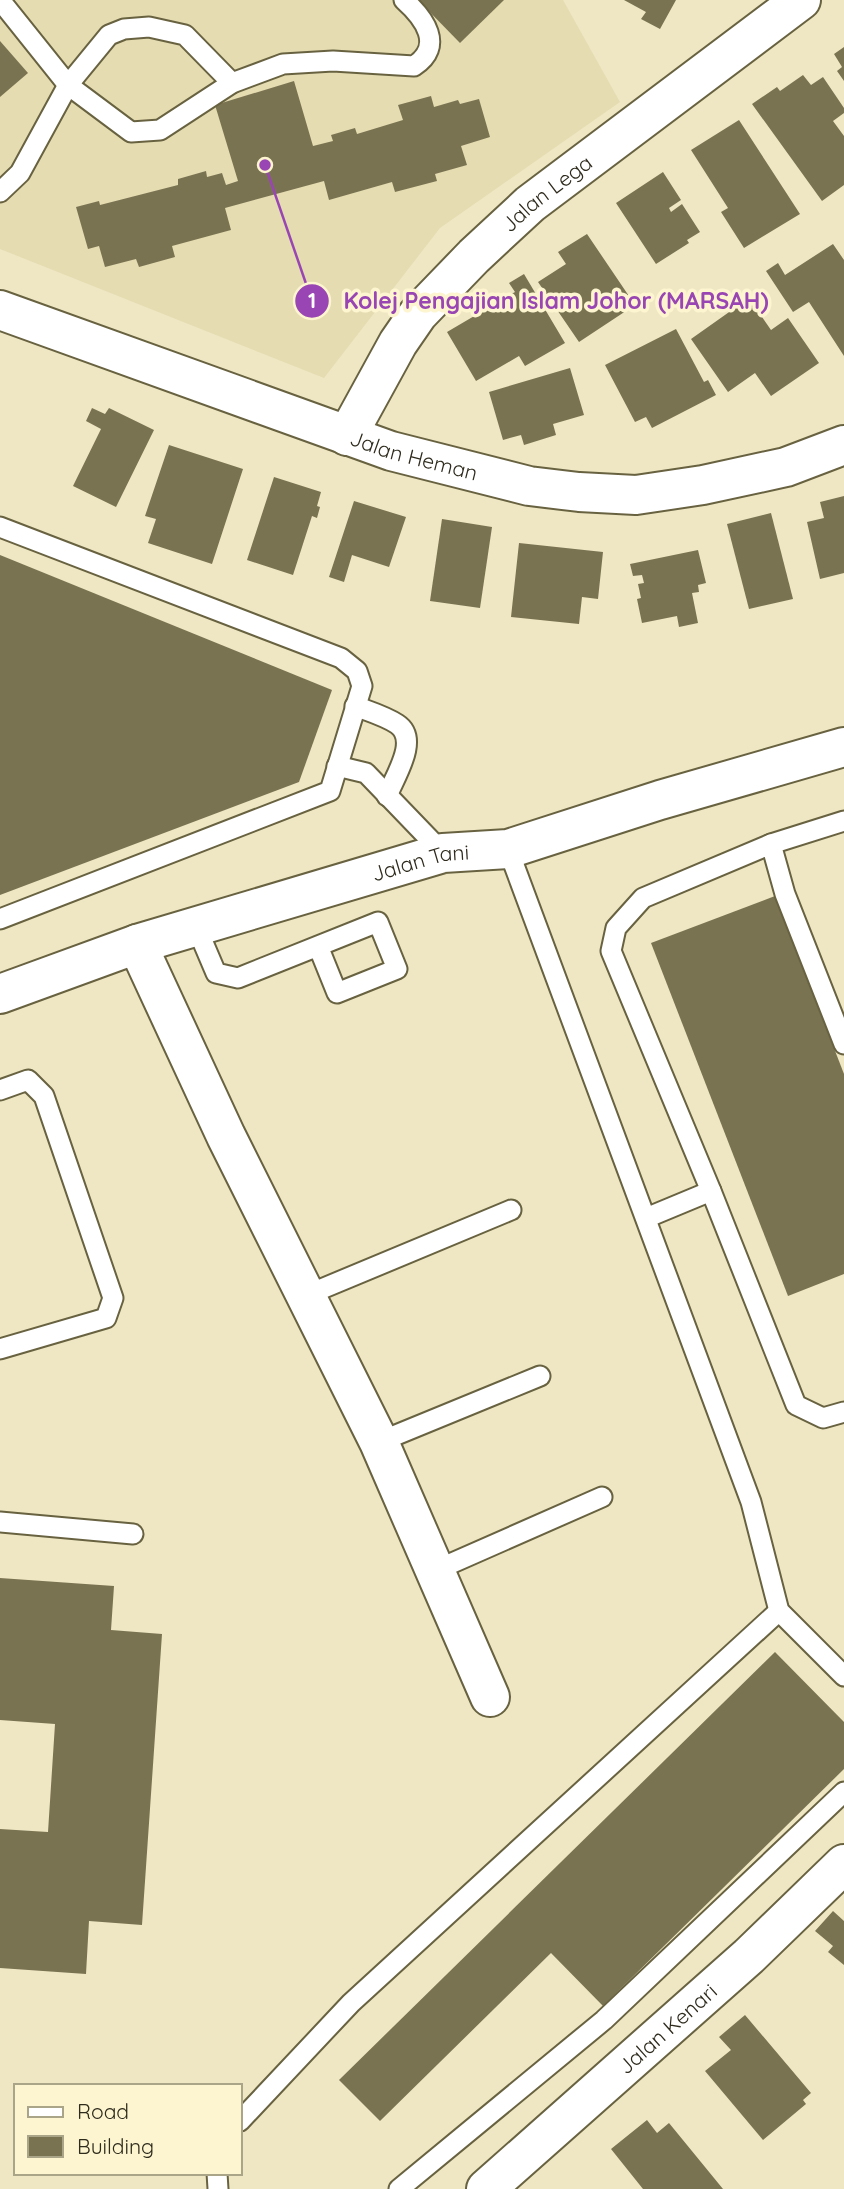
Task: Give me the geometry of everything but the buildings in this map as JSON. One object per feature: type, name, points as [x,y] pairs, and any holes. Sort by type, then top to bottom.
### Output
[{"type":"street","name":"Jalan Lega","points":[[347,436],[398,344],[418,314],[474,256],[530,204],[801,0]]},
{"type":"street","name":"Jalan Heman","points":[[0,310],[391,451],[529,486],[636,495],[703,485],[786,467],[844,445]]},
{"type":"street","name":"Jalan Tani","points":[[0,994],[137,944],[443,853],[508,849],[660,800],[844,747]]},
{"type":"street","points":[[137,944],[226,1136],[379,1441],[490,1697]]},
{"type":"street","name":"Jalan Kenari","points":[[486,2189],[749,1955],[844,1864]]},
{"type":"lane","points":[[0,0],[68,85],[131,132],[160,130],[232,83],[283,64],[333,61],[414,66],[423,61],[430,44],[429,31],[419,14],[404,0]]},
{"type":"lane","points":[[0,192],[20,173],[68,85],[109,35],[124,29],[149,27],[185,35],[232,83]]},
{"type":"lane","points":[[0,527],[341,658],[357,671],[362,686],[330,791],[0,919]]},
{"type":"lane","points":[[355,706],[397,724],[406,734],[407,746],[387,796]]},
{"type":"lane","points":[[337,766],[366,773],[443,853]]},
{"type":"lane","points":[[844,821],[771,844],[643,898],[616,928],[611,951],[796,1405],[823,1418],[844,1412]]},
{"type":"lane","points":[[771,844],[785,894],[839,1017],[844,1044]]},
{"type":"lane","points":[[508,849],[751,1502],[779,1611],[844,1676]]},
{"type":"lane","points":[[196,926],[216,973],[238,978],[318,946]]},
{"type":"lane","points":[[0,1090],[28,1080],[44,1096],[113,1298],[106,1318],[0,1349]]},
{"type":"lane","points":[[646,1218],[711,1191]]},
{"type":"lane","points":[[307,1295],[511,1210]]},
{"type":"lane","points":[[379,1441],[540,1376]]},
{"type":"lane","points":[[434,1572],[602,1497]]},
{"type":"lane","points":[[0,1522],[133,1534]]},
{"type":"lane","points":[[242,2118],[351,2003],[779,1611]]},
{"type":"lane","points":[[399,2189],[604,2020],[844,1791]]},
{"type":"shaded area","points":[[0,0],[563,0],[620,102],[440,228],[324,378],[0,249]]},
{"type":"place","name":"Kolej Pengajian Islam Johor (MARSAH)","points":[[265,165]]}]
